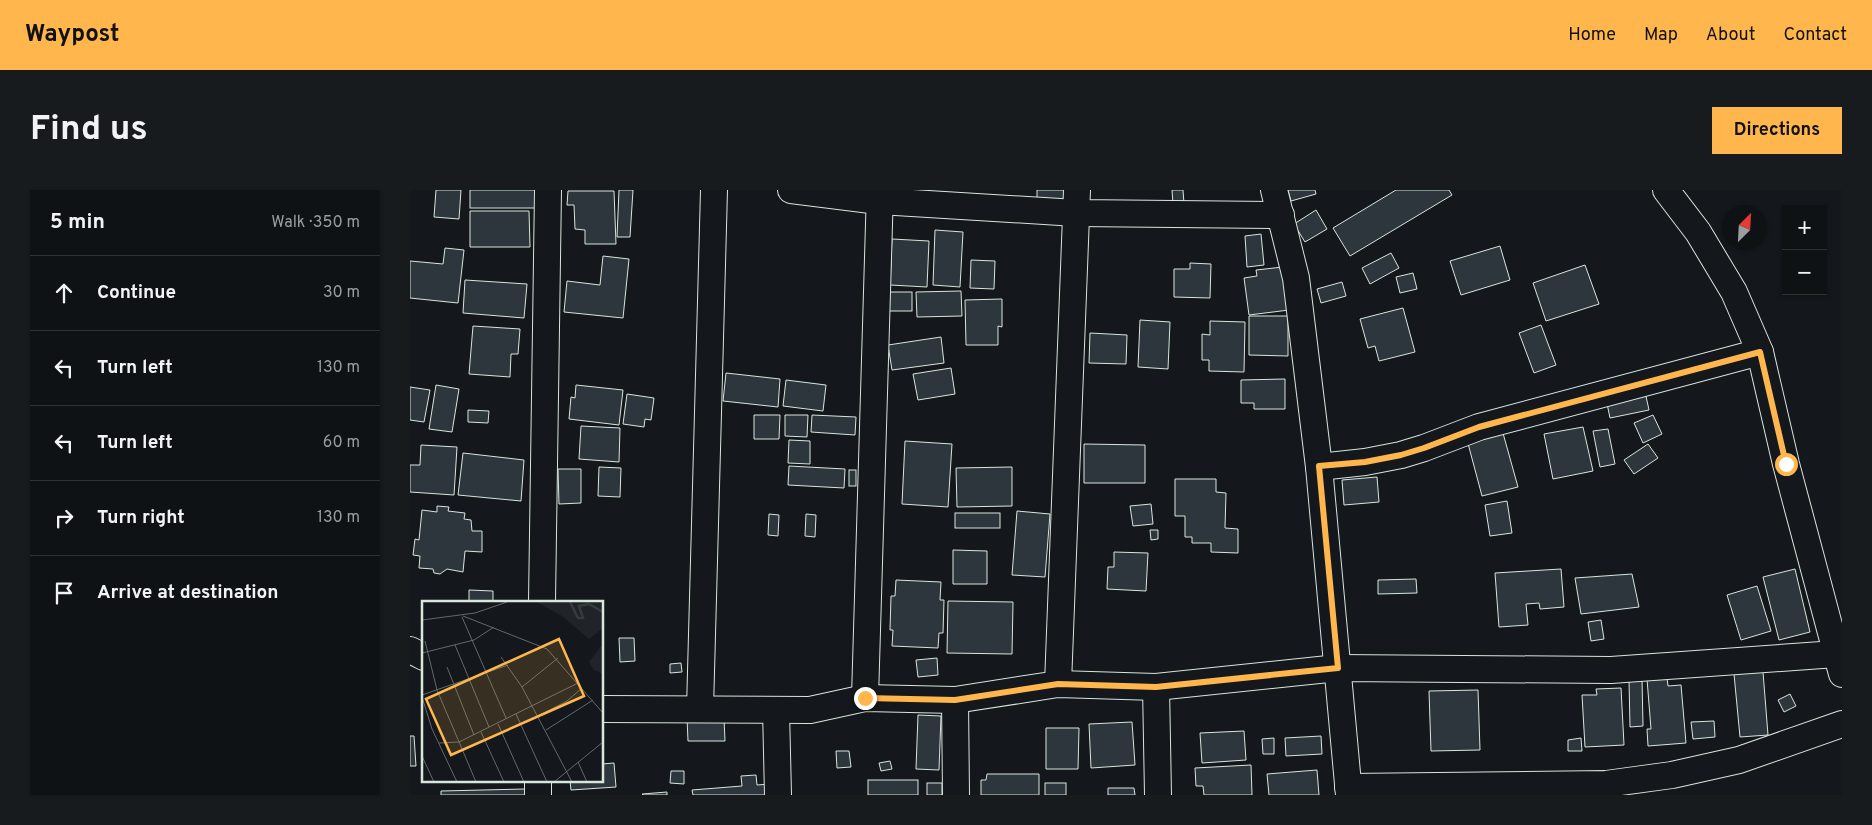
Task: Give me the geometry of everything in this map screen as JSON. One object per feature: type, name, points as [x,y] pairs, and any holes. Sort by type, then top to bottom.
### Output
[{"type":"street","points":[[542,601],[548,190]]},
{"type":"street","points":[[700,709],[714,190]]},
{"type":"street","points":[[791,190],[880,195],[1076,201],[1281,215]]},
{"type":"street","points":[[1274,190],[1296,278],[1319,466],[1348,791],[1606,784],[1662,777],[1739,760],[1842,724]]},
{"type":"street","points":[[604,708],[810,710],[865,698],[955,700],[1058,684],[1156,687],[1338,668],[1611,670],[1839,664],[1786,464],[1760,352],[1734,292],[1698,232],[1666,190]]},
{"type":"street","points":[[865,698],[880,195]]},
{"type":"street","points":[[1058,684],[1076,201]]},
{"type":"street","points":[[1319,466],[1365,462],[1401,455],[1479,427],[1760,352]]},
{"type":"street","points":[[410,650],[422,656]]},
{"type":"street","points":[[1156,687],[1158,795]]},
{"type":"street","points":[[955,700],[956,795]]},
{"type":"street","points":[[776,710],[778,795]]},
{"type":"street","points":[[538,782],[538,795]]},
{"type":"building","points":[[436,190],[461,190],[459,219],[434,217]]},
{"type":"building","points":[[470,190],[535,190],[535,208],[470,208]]},
{"type":"building","points":[[619,190],[633,190],[630,237],[617,237]]},
{"type":"building","points":[[1037,190],[1066,190],[1066,201],[1037,201]]},
{"type":"building","points":[[1172,190],[1183,190],[1184,204],[1173,205]]},
{"type":"building","points":[[1288,190],[1315,190],[1316,194],[1291,201]]},
{"type":"building","points":[[1396,190],[1449,190],[1452,195],[1350,256],[1333,228]]},
{"type":"building","points":[[568,191],[614,191],[616,244],[585,244],[585,230],[575,229],[574,205],[567,205]]},
{"type":"building","points":[[1316,210],[1327,229],[1305,242],[1294,224]]},
{"type":"building","points":[[470,211],[529,211],[530,247],[470,247]]},
{"type":"building","points":[[935,230],[963,232],[960,287],[933,285]]},
{"type":"building","points":[[1261,234],[1264,265],[1247,267],[1245,236]]},
{"type":"building","points":[[892,239],[929,241],[927,287],[890,285]]},
{"type":"building","points":[[1500,246],[1510,280],[1461,295],[1450,261]]},
{"type":"building","points":[[445,248],[464,250],[458,303],[410,298],[410,261],[443,264]]},
{"type":"building","points":[[1391,253],[1399,268],[1370,284],[1362,268]]},
{"type":"building","points":[[603,256],[629,259],[623,318],[564,312],[567,281],[600,285]]},
{"type":"building","points":[[971,260],[995,261],[994,289],[970,288]]},
{"type":"building","points":[[1190,263],[1211,264],[1210,298],[1174,297],[1174,269],[1190,269]]},
{"type":"building","points":[[1585,265],[1599,304],[1546,321],[1533,283]]},
{"type":"building","points":[[1283,267],[1289,310],[1249,315],[1244,278],[1257,276],[1256,270]]},
{"type":"building","points":[[1413,273],[1417,289],[1400,293],[1396,277]]},
{"type":"building","points":[[465,280],[527,284],[524,318],[463,313]]},
{"type":"building","points":[[1342,282],[1346,296],[1321,303],[1317,289]]},
{"type":"building","points":[[961,291],[962,316],[917,317],[916,292]]},
{"type":"building","points":[[888,292],[912,292],[912,311],[888,311]]},
{"type":"building","points":[[1002,299],[1002,327],[998,326],[998,345],[966,345],[965,300]]},
{"type":"building","points":[[1403,308],[1415,352],[1379,361],[1375,346],[1368,348],[1360,319]]},
{"type":"building","points":[[1249,316],[1288,316],[1288,356],[1249,355]]},
{"type":"building","points":[[1140,320],[1170,322],[1168,369],[1138,367]]},
{"type":"building","points":[[1210,321],[1245,322],[1244,372],[1209,371],[1209,360],[1202,360],[1202,334],[1210,335]]},
{"type":"building","points":[[1541,325],[1556,365],[1534,373],[1519,333]]},
{"type":"building","points":[[473,326],[520,329],[518,354],[511,354],[510,377],[469,374]]},
{"type":"building","points":[[1090,333],[1127,335],[1126,364],[1089,363]]},
{"type":"building","points":[[941,337],[944,363],[892,370],[888,345]]},
{"type":"building","points":[[951,368],[955,394],[918,400],[913,374]]},
{"type":"building","points":[[726,373],[780,379],[778,407],[723,401]]},
{"type":"building","points":[[1285,379],[1285,409],[1254,409],[1254,403],[1241,403],[1241,380]]},
{"type":"building","points":[[786,380],[826,385],[823,411],[783,406]]},
{"type":"building","points":[[436,385],[459,389],[452,432],[429,429]]},
{"type":"building","points":[[576,385],[623,390],[619,425],[569,419],[571,397],[575,398]]},
{"type":"building","points":[[410,387],[430,390],[424,422],[410,420]]},
{"type":"building","points":[[1644,387],[1649,410],[1610,418],[1605,394]]},
{"type":"building","points":[[627,394],[654,398],[651,420],[645,419],[644,427],[623,424]]},
{"type":"building","points":[[468,410],[489,411],[488,423],[468,422]]},
{"type":"building","points":[[754,415],[780,415],[779,439],[754,439]]},
{"type":"building","points":[[785,415],[808,415],[807,437],[785,436]]},
{"type":"building","points":[[812,415],[856,417],[855,435],[811,432]]},
{"type":"building","points":[[1653,415],[1662,434],[1643,443],[1634,423]]},
{"type":"building","points":[[581,426],[620,428],[619,462],[579,459]]},
{"type":"building","points":[[1501,426],[1518,487],[1482,496],[1466,436]]},
{"type":"building","points":[[1583,427],[1593,471],[1553,479],[1544,434]]},
{"type":"building","points":[[1608,429],[1615,464],[1600,467],[1593,431]]},
{"type":"building","points":[[789,440],[810,441],[810,464],[788,463]]},
{"type":"building","points":[[905,441],[952,444],[948,507],[902,504]]},
{"type":"building","points":[[1084,444],[1145,445],[1145,483],[1084,483]]},
{"type":"building","points":[[1648,444],[1658,458],[1634,474],[1624,460]]},
{"type":"building","points":[[421,445],[457,447],[454,495],[410,492],[410,465],[420,465]]},
{"type":"building","points":[[463,453],[524,460],[521,501],[458,495]]},
{"type":"building","points":[[789,466],[845,469],[844,488],[788,485]]},
{"type":"building","points":[[599,467],[621,468],[620,497],[598,496]]},
{"type":"building","points":[[1012,467],[1012,506],[957,507],[956,468]]},
{"type":"building","points":[[558,469],[581,469],[581,503],[559,504]]},
{"type":"building","points":[[849,470],[856,470],[856,486],[849,486]]},
{"type":"building","points":[[1377,477],[1379,502],[1344,505],[1342,480]]},
{"type":"building","points":[[1175,479],[1216,479],[1216,492],[1226,493],[1225,528],[1238,529],[1238,553],[1211,552],[1211,543],[1192,543],[1192,537],[1185,537],[1185,516],[1175,516]]},
{"type":"building","points":[[1507,501],[1512,533],[1490,536],[1485,505]]},
{"type":"building","points":[[1151,504],[1153,524],[1133,526],[1130,506]]},
{"type":"building","points":[[437,506],[449,507],[448,511],[465,513],[464,519],[471,520],[472,531],[482,531],[482,552],[465,551],[463,572],[447,569],[440,574],[434,573],[433,569],[419,568],[420,556],[413,555],[415,539],[419,540],[422,510],[437,512]]},
{"type":"building","points":[[1017,511],[1050,514],[1045,577],[1012,575]]},
{"type":"building","points":[[955,513],[1000,513],[1000,528],[955,528]]},
{"type":"building","points":[[769,514],[779,515],[778,536],[768,535]]},
{"type":"building","points":[[806,514],[816,515],[815,537],[805,536]]},
{"type":"building","points":[[1150,530],[1158,530],[1158,539],[1151,540]]},
{"type":"building","points":[[953,550],[987,551],[987,584],[953,584]]},
{"type":"building","points":[[1114,552],[1148,553],[1146,591],[1107,589],[1108,567],[1114,567]]},
{"type":"building","points":[[1561,569],[1564,607],[1540,609],[1539,603],[1526,604],[1528,625],[1499,627],[1495,573]]},
{"type":"building","points":[[1795,569],[1810,632],[1779,640],[1763,577]]},
{"type":"building","points":[[1632,574],[1639,607],[1581,614],[1575,578]]},
{"type":"building","points":[[1416,579],[1417,593],[1378,594],[1378,580]]},
{"type":"building","points":[[896,580],[941,582],[940,600],[944,600],[943,633],[939,633],[938,648],[892,646],[893,630],[890,630],[891,596],[895,596]]},
{"type":"building","points":[[1757,586],[1771,631],[1741,640],[1727,595]]},
{"type":"building","points":[[469,590],[493,591],[493,601],[469,601]]},
{"type":"building","points":[[948,601],[1013,602],[1012,654],[947,653]]},
{"type":"building","points":[[1601,620],[1604,639],[1591,641],[1588,622]]},
{"type":"building","points":[[619,638],[634,638],[635,661],[620,662]]},
{"type":"building","points":[[937,658],[938,675],[918,677],[916,660]]},
{"type":"building","points":[[681,663],[682,672],[670,673],[670,664]]},
{"type":"building","points":[[1763,672],[1768,735],[1740,737],[1734,674]]},
{"type":"building","points":[[1667,678],[1668,686],[1681,685],[1686,743],[1648,746],[1647,729],[1651,729],[1647,679]]},
{"type":"building","points":[[1642,679],[1643,726],[1630,727],[1629,680]]},
{"type":"building","points":[[1621,688],[1624,745],[1585,747],[1582,695],[1597,695],[1596,689]]},
{"type":"building","points":[[1478,690],[1480,750],[1431,751],[1429,691]]},
{"type":"building","points":[[1790,694],[1796,706],[1784,712],[1778,700]]},
{"type":"building","points":[[918,715],[941,716],[939,770],[916,769]]},
{"type":"building","points":[[687,718],[724,718],[725,741],[688,741]]},
{"type":"building","points":[[1714,721],[1715,737],[1693,739],[1691,722]]},
{"type":"building","points":[[1132,722],[1135,765],[1091,768],[1089,724]]},
{"type":"building","points":[[1046,728],[1079,728],[1078,769],[1046,769]]},
{"type":"building","points":[[1244,731],[1246,760],[1202,763],[1200,733]]},
{"type":"building","points":[[410,736],[414,736],[416,766],[410,766]]},
{"type":"building","points":[[1321,736],[1322,754],[1286,756],[1285,738]]},
{"type":"building","points":[[1274,738],[1274,754],[1263,754],[1262,739]]},
{"type":"building","points":[[1581,738],[1582,751],[1568,751],[1568,740]]},
{"type":"building","points":[[836,751],[849,751],[851,767],[837,768]]},
{"type":"building","points":[[890,761],[892,769],[881,771],[879,763]]},
{"type":"building","points":[[614,763],[616,787],[571,790],[570,782],[604,782],[604,764]]},
{"type":"building","points":[[1251,765],[1252,795],[1204,795],[1203,786],[1196,786],[1195,768]]},
{"type":"building","points":[[1317,770],[1319,795],[1269,795],[1267,774]]},
{"type":"building","points":[[671,771],[684,771],[684,784],[670,783]]},
{"type":"building","points":[[987,774],[1039,774],[1039,795],[981,795],[981,780],[986,780]]},
{"type":"building","points":[[756,775],[757,785],[770,784],[771,795],[693,795],[692,790],[742,786],[741,776]]},
{"type":"building","points":[[868,780],[918,780],[918,795],[868,795]]},
{"type":"building","points":[[927,783],[942,783],[942,795],[927,795]]},
{"type":"building","points":[[1045,783],[1066,783],[1066,795],[1045,795]]},
{"type":"building","points":[[1108,788],[1134,788],[1135,795],[1108,795]]},
{"type":"building","points":[[525,789],[525,795],[441,795],[441,791]]},
{"type":"building","points":[[667,792],[667,795],[642,794]]},
{"type":"route","points":[[865,698],[955,700],[1058,684],[1156,687],[1338,668],[1319,466],[1365,462],[1401,455],[1479,427],[1760,352],[1786,464]]}]
